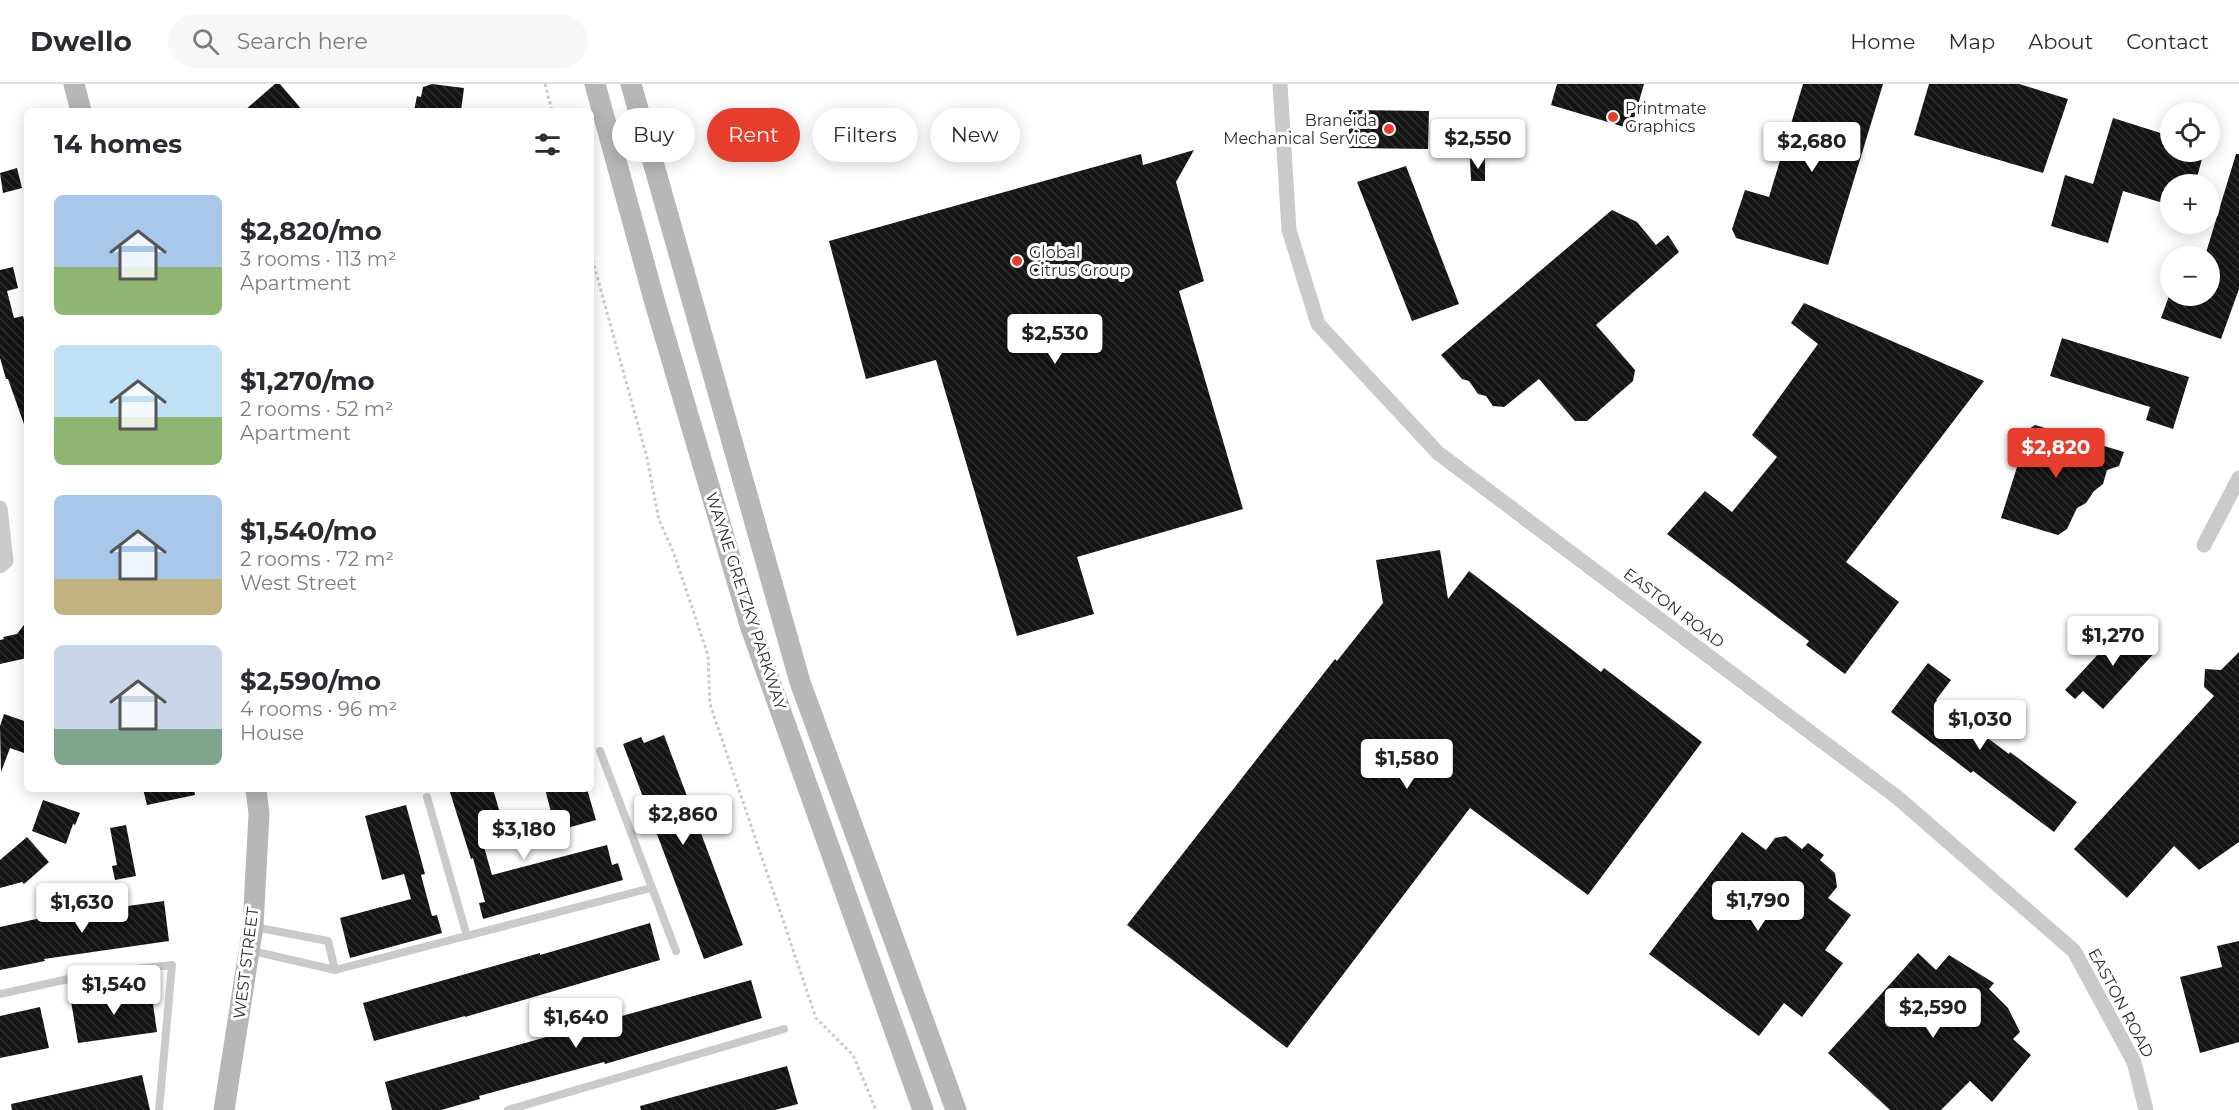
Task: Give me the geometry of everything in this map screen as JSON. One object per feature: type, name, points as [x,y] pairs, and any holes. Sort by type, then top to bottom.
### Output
[{"type":"main road","points":[[74,84],[80,108]]},
{"type":"main road","name":"WAYNE GRETZKY PARKWAY","points":[[595,84],[655,303],[751,628],[923,1110]]},
{"type":"main road","name":"WAYNE GRETZKY PARKWAY","points":[[631,84],[800,682],[956,1110]]},
{"type":"main road","name":"WEST STREET","points":[[227,1109],[253,926],[259,814],[256,792]]},
{"type":"street","name":"EASTON ROAD","points":[[1280,84],[1289,230],[1318,324],[1438,453],[1899,798],[2074,951],[2134,1062],[2146,1110]]},
{"type":"street","points":[[2204,545],[2239,478]]},
{"type":"street","points":[[0,508],[6,561],[0,566]]},
{"type":"lane","points":[[600,751],[676,951]]},
{"type":"lane","points":[[427,796],[466,936]]},
{"type":"lane","points":[[250,951],[335,970],[651,888]]},
{"type":"lane","points":[[253,926],[328,941],[335,970]]},
{"type":"lane","points":[[0,994],[91,974],[172,965],[159,1110]]},
{"type":"lane","points":[[508,1110],[784,1029]]},
{"type":"path","points":[[545,84],[551,108]]},
{"type":"path","points":[[594,265],[647,458],[659,520],[673,551],[708,655],[710,704],[816,1018],[853,1054],[876,1110]]},
{"type":"building","points":[[275,84],[280,84],[300,108],[247,108]]},
{"type":"building","points":[[432,84],[464,88],[461,108],[415,108],[417,96],[421,97],[423,87]]},
{"type":"building","name":"Printmate Graphics","points":[[1557,84],[1644,84],[1631,129],[1551,105]]},
{"type":"building","points":[[1803,84],[1883,84],[1828,265],[1736,238],[1732,229],[1745,190],[1769,197]]},
{"type":"building","points":[[1929,84],[2019,84],[2068,99],[2043,173],[1914,135]]},
{"type":"building","name":"Braneida Mechanical Service","points":[[1349,110],[1429,111],[1428,149],[1349,148]]},
{"type":"building","points":[[2113,118],[2160,133],[2160,162],[2201,162],[2198,174],[2160,174],[2160,202],[2123,191],[2108,243],[2051,226],[2065,175],[2093,184]]},
{"type":"building","points":[[1194,150],[1176,182],[1204,281],[1179,291],[1243,509],[1077,557],[1094,614],[1017,636],[936,360],[866,379],[829,241],[1141,154],[1143,165]]},
{"type":"building","points":[[2236,154],[2239,154],[2239,289],[2221,339],[2161,318],[2165,306],[2220,306],[2220,246],[2208,246],[2212,234],[2220,234],[2220,207]]},
{"type":"building","points":[[1485,158],[1485,181],[1471,181],[1470,159]]},
{"type":"building","points":[[1406,166],[1459,304],[1412,321],[1357,182]]},
{"type":"building","points":[[17,168],[22,188],[3,193],[0,173]]},
{"type":"building","points":[[1612,210],[1637,222],[1656,245],[1668,235],[1679,252],[1596,325],[1635,370],[1633,381],[1587,421],[1575,421],[1539,379],[1504,407],[1493,406],[1486,396],[1478,394],[1469,381],[1462,379],[1441,355]]},
{"type":"building","points":[[13,267],[18,288],[7,291],[14,318],[23,316],[24,320],[24,424],[0,358],[0,270]]},
{"type":"building","points":[[1804,303],[1984,381],[1846,562],[1899,602],[1845,674],[1806,645],[1809,641],[1667,534],[1705,491],[1732,512],[1777,457],[1752,435],[1818,344],[1791,323]]},
{"type":"building","points":[[2062,338],[2189,377],[2173,429],[2146,420],[2150,407],[2050,376]]},
{"type":"building","points":[[2035,425],[2124,452],[2119,466],[2107,470],[2103,484],[2094,491],[2086,503],[2077,508],[2067,529],[2058,535],[2001,518],[2029,429]]},
{"type":"building","points":[[1440,550],[1448,599],[1469,571],[1601,672],[1604,668],[1702,742],[1588,895],[1470,808],[1287,1048],[1127,925],[1335,659],[1337,661],[1383,603],[1376,560]]},
{"type":"building","points":[[2127,623],[2157,650],[2103,709],[2083,691],[2075,699],[2065,690]]},
{"type":"building","points":[[24,625],[24,659],[0,664],[0,640],[4,639],[3,637],[17,634]]},
{"type":"building","points":[[2239,652],[2239,842],[2199,870],[2174,846],[2127,898],[2074,849],[2214,696],[2204,687],[2205,669],[2221,670]]},
{"type":"building","points":[[1928,663],[1951,680],[1936,700],[2077,802],[2054,832],[1891,712]]},
{"type":"building","points":[[4,714],[24,721],[24,753],[10,748],[1,772],[0,726]]},
{"type":"building","points":[[664,735],[743,945],[704,959],[623,744],[641,737],[644,743]]},
{"type":"building","points":[[144,792],[194,792],[195,795],[147,805]]},
{"type":"building","points":[[450,792],[494,792],[508,841],[484,847],[492,875],[607,845],[612,865],[618,863],[623,880],[483,919],[479,903],[485,902],[473,858],[471,859]]},
{"type":"building","points":[[546,792],[588,792],[596,820],[556,831]]},
{"type":"building","points":[[43,800],[80,813],[75,825],[73,824],[66,844],[32,831]]},
{"type":"building","points":[[406,805],[425,874],[421,875],[432,916],[437,915],[442,933],[350,958],[340,918],[411,899],[404,874],[382,880],[365,816]]},
{"type":"building","points":[[126,825],[136,876],[115,880],[112,866],[117,865],[110,828]]},
{"type":"building","points":[[1742,832],[1766,850],[1775,838],[1786,836],[1802,849],[1808,843],[1824,855],[1820,860],[1835,873],[1837,887],[1828,898],[1851,915],[1825,950],[1843,963],[1802,1017],[1784,1003],[1759,1036],[1649,954]]},
{"type":"building","points":[[27,837],[49,862],[24,884],[22,882],[0,888],[0,860]]},
{"type":"building","points":[[164,901],[169,941],[44,959],[45,961],[0,970],[0,927],[41,918]]},
{"type":"building","points":[[650,923],[660,960],[374,1041],[363,1003]]},
{"type":"building","points":[[2239,941],[2239,1042],[2200,1053],[2180,977],[2222,967],[2217,946]]},
{"type":"building","points":[[1918,953],[1936,970],[1949,955],[1994,983],[1989,989],[2008,1008],[2020,1032],[2013,1039],[2031,1055],[1992,1102],[1970,1081],[1941,1110],[1890,1110],[1828,1053]]},
{"type":"building","points":[[751,980],[762,1018],[605,1064],[604,1062],[479,1096],[480,1099],[441,1110],[392,1110],[385,1082]]},
{"type":"building","points":[[151,990],[157,1032],[78,1043],[71,1001]]},
{"type":"building","points":[[40,1007],[49,1048],[0,1058],[0,1016]]},
{"type":"building","points":[[787,1066],[798,1104],[775,1110],[641,1110],[640,1106]]},
{"type":"building","points":[[142,1075],[150,1110],[12,1110],[11,1104]]},
{"type":"place","name":"Printmate Graphics","points":[[1613,117]]},
{"type":"place","name":"Braneida Mechanical Service","points":[[1389,129]]},
{"type":"place","name":"Global Citrus Group","points":[[1017,261]]}]
